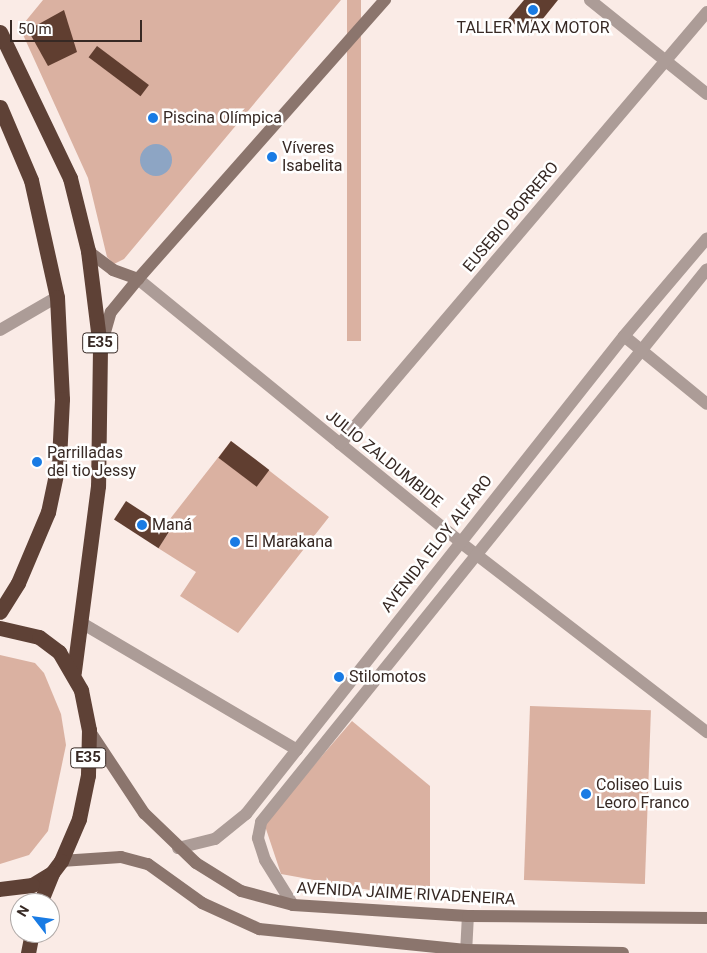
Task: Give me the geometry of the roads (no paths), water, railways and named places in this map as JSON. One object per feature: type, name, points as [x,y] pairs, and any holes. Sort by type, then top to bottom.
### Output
[{"type":"highway","name":"E35","points":[[0,32],[70,178],[88,251],[100,348],[98,486],[74,672],[88,730],[88,775],[79,819],[45,893]]},
{"type":"highway","name":"E35","points":[[0,107],[30,180],[57,297],[62,399],[59,460],[48,512],[18,583],[0,612]]},
{"type":"highway","name":"E35","points":[[0,628],[39,637],[59,652],[74,672]]},
{"type":"highway","points":[[0,889],[32,885],[57,867]]},
{"type":"main road","points":[[100,348],[111,312],[138,279],[385,0]]},
{"type":"main road","points":[[88,251],[113,270],[138,279]]},
{"type":"main road","name":"AVENIDA JAIME RIVADENEIRA","points":[[88,730],[125,788],[178,848],[209,874],[241,891],[293,904],[468,916],[707,918]]},
{"type":"main road","points":[[57,867],[121,857],[148,864],[202,903],[259,929],[466,951],[623,953]]},
{"type":"street","points":[[590,0],[707,94]]},
{"type":"street","name":"EUSEBIO BORRERO","points":[[340,444],[707,12]]},
{"type":"street","name":"AVENIDA ELOY ALFARO","points":[[178,848],[215,839],[246,814],[624,336],[707,238]]},
{"type":"street","points":[[293,904],[264,860],[258,838],[261,822],[707,269]]},
{"type":"street","name":"JULIO ZALDUMBIDE","points":[[138,279],[460,542],[707,732]]},
{"type":"street","points":[[0,330],[57,297]]},
{"type":"street","points":[[624,336],[707,404]]},
{"type":"street","points":[[80,622],[297,750]]},
{"type":"street","points":[[466,951],[468,916]]},
{"type":"water","points":[[156,144],[162,145],[167,149],[171,154],[171,166],[167,171],[162,175],[156,176],[150,175],[145,171],[141,166],[140,160],[141,154],[145,149],[150,145]]},
{"type":"place","name":"TALLER MAX MOTOR","points":[[533,10]]},
{"type":"place","name":"Piscina Olímpica","points":[[153,118]]},
{"type":"place","name":"Víveres Isabelita","points":[[272,157]]},
{"type":"place","name":"Parrilladas del tio Jessy","points":[[37,462]]},
{"type":"place","name":"Maná","points":[[142,525]]},
{"type":"place","name":"El Marakana","points":[[235,542]]},
{"type":"place","name":"Stilomotos","points":[[339,677]]},
{"type":"place","name":"Coliseo Luis Leoro Franco","points":[[586,794]]}]
